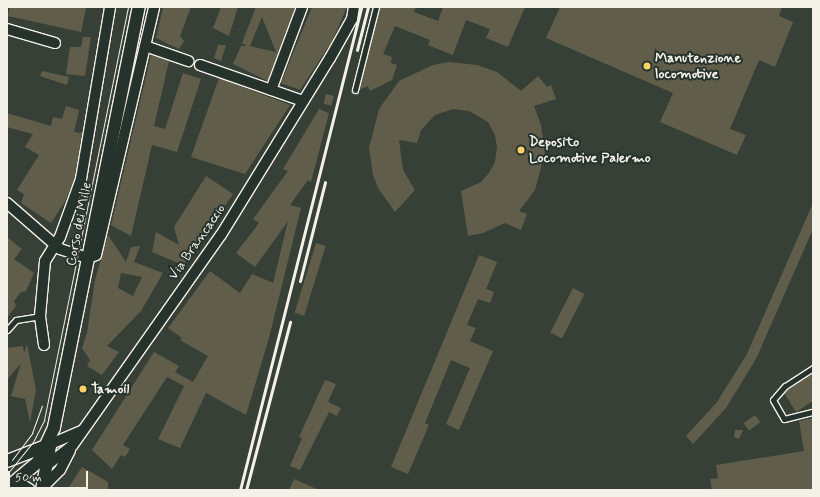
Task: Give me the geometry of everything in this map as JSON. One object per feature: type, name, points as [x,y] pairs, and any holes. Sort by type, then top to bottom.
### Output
[{"type":"street","points":[[44,345],[40,316],[45,261],[55,246],[81,180],[110,7]]},
{"type":"street","name":"Corso dei Mille","points":[[48,445],[54,427],[139,7]]},
{"type":"street","points":[[7,202],[55,246],[69,253],[92,258],[97,251],[154,7]]},
{"type":"street","points":[[271,90],[302,7]]},
{"type":"street","name":"Via Brancaccio","points":[[46,466],[72,446],[221,235],[304,101],[352,19],[354,7]]},
{"type":"street","points":[[7,29],[55,42]]},
{"type":"street","points":[[145,46],[188,61]]},
{"type":"street","points":[[200,65],[304,101]]},
{"type":"street","points":[[7,461],[72,436],[84,428]]},
{"type":"street","points":[[45,489],[48,445]]},
{"type":"street","points":[[9,486],[32,468],[48,445]]},
{"type":"street","points":[[45,489],[60,470],[72,446]]},
{"type":"street","points":[[9,486],[20,485],[29,490]]},
{"type":"lane","points":[[355,90],[376,7]]},
{"type":"lane","points":[[7,330],[16,320],[40,316]]},
{"type":"lane","points":[[813,368],[785,386],[773,400],[784,419],[813,412]]},
{"type":"building","points":[[10,7],[86,8],[81,32],[8,16]]},
{"type":"building","points":[[163,7],[191,7],[180,36],[184,41],[179,49],[156,38]]},
{"type":"building","points":[[221,7],[238,7],[229,36],[213,28]]},
{"type":"building","points":[[256,7],[295,7],[268,81],[233,64],[241,46],[247,46],[242,43]],"holes":[[[262,17],[276,52],[250,46]]]},
{"type":"building","points":[[312,7],[347,7],[332,41],[300,90],[281,83]]},
{"type":"building","points":[[380,7],[416,7],[414,12],[438,21],[443,7],[525,7],[508,47],[486,38],[490,29],[466,20],[453,55],[428,45],[430,40],[395,26],[383,54],[392,57],[391,63],[397,65],[392,80],[370,91],[368,86],[359,90]]},
{"type":"building","points":[[560,7],[782,7],[779,16],[793,22],[775,67],[759,60],[730,129],[746,135],[737,155],[660,122],[673,93],[546,38]]},
{"type":"building","points":[[83,37],[91,37],[85,76],[66,74],[70,47],[81,47]]},
{"type":"building","points":[[218,45],[226,45],[221,61],[214,58]]},
{"type":"building","points":[[151,55],[169,61],[154,126],[165,129],[183,73],[201,79],[177,152],[152,145],[131,236],[111,225]]},
{"type":"building","name":"Deposito Locomotive Palermo","points":[[449,62],[477,65],[497,72],[521,91],[538,76],[547,87],[551,85],[556,99],[534,106],[541,125],[545,152],[535,190],[519,211],[527,214],[521,230],[505,223],[483,233],[468,236],[461,191],[481,182],[489,173],[495,162],[497,147],[495,135],[488,122],[469,111],[453,109],[435,115],[421,130],[417,143],[399,140],[403,170],[415,190],[395,212],[378,188],[373,175],[369,148],[379,109],[399,81],[433,65]]},
{"type":"building","points":[[42,71],[69,77],[67,85],[40,76]]},
{"type":"building","points":[[219,78],[290,105],[245,174],[191,157]]},
{"type":"building","points":[[326,94],[334,96],[331,106],[324,104]]},
{"type":"building","points":[[66,106],[79,110],[74,132],[82,133],[75,177],[66,200],[51,223],[21,203],[24,194],[17,190],[39,155],[25,147],[33,134],[7,127],[7,113],[51,126],[53,117],[62,119]]},
{"type":"building","points":[[319,109],[329,113],[311,182],[308,180],[290,205],[301,208],[269,338],[246,415],[206,393],[180,448],[158,439],[184,386],[167,377],[123,445],[130,449],[125,457],[121,455],[112,469],[92,450],[154,352],[179,366],[175,372],[193,382],[208,356],[180,340],[182,338],[168,328],[210,271],[240,293],[252,274],[273,283],[288,221],[255,267],[236,253],[259,223],[253,219],[288,171],[283,169]]},
{"type":"building","points":[[206,176],[233,194],[201,241],[183,265],[152,252],[156,232],[179,245],[174,227]]},
{"type":"building","points":[[813,203],[813,229],[756,359],[726,408],[693,444],[686,436],[717,402],[747,354]]},
{"type":"building","points":[[108,235],[126,262],[131,247],[140,246],[134,262],[163,273],[141,311],[107,346],[119,352],[102,375],[87,366],[90,360],[82,348],[87,333],[95,280]],"holes":[[[121,273],[142,277],[133,296],[118,288]]]},
{"type":"building","points":[[7,237],[22,249],[14,259],[34,273],[26,291],[21,292],[14,301],[16,306],[7,318]]},
{"type":"building","points":[[316,243],[326,246],[304,316],[295,313]]},
{"type":"building","points":[[479,255],[497,262],[486,289],[494,292],[490,303],[478,299],[467,325],[476,328],[470,341],[493,351],[459,430],[446,424],[470,368],[451,360],[425,423],[429,425],[408,474],[391,467]]},
{"type":"building","points":[[573,288],[585,294],[562,338],[550,333]]},
{"type":"building","points":[[27,344],[36,390],[30,422],[25,399],[11,396],[21,363],[7,380],[7,348],[23,346],[24,353]]},
{"type":"building","points":[[813,373],[813,401],[796,412],[784,393]]},
{"type":"building","points":[[325,380],[336,384],[328,402],[341,408],[337,416],[329,412],[300,470],[290,466],[302,438],[299,437]]},
{"type":"building","points":[[755,415],[760,422],[749,431],[744,423]]},
{"type":"building","points":[[813,418],[813,490],[712,490],[710,479],[718,478],[716,465],[804,451],[799,421]]},
{"type":"building","points":[[735,430],[743,430],[739,439],[734,437]]},
{"type":"building","points":[[82,467],[108,482],[108,490],[67,490]]},
{"type":"building","points":[[294,479],[319,490],[289,490]]},
{"type":"tram line","points":[[7,474],[33,442],[44,420],[128,7]]},
{"type":"tram line","points":[[12,460],[32,433],[42,406]]},
{"type":"railway","points":[[240,490],[361,7]]},
{"type":"railway","points":[[357,50],[368,7]]},
{"type":"railway","points":[[300,281],[325,182]]},
{"type":"railway","points":[[246,490],[290,322]]},
{"type":"place","name":"Manutenzione locomotive","points":[[647,66]]},
{"type":"place","name":"Deposito Locomotive Palermo","points":[[521,150]]},
{"type":"place","name":"Tamoil","points":[[83,389]]}]
